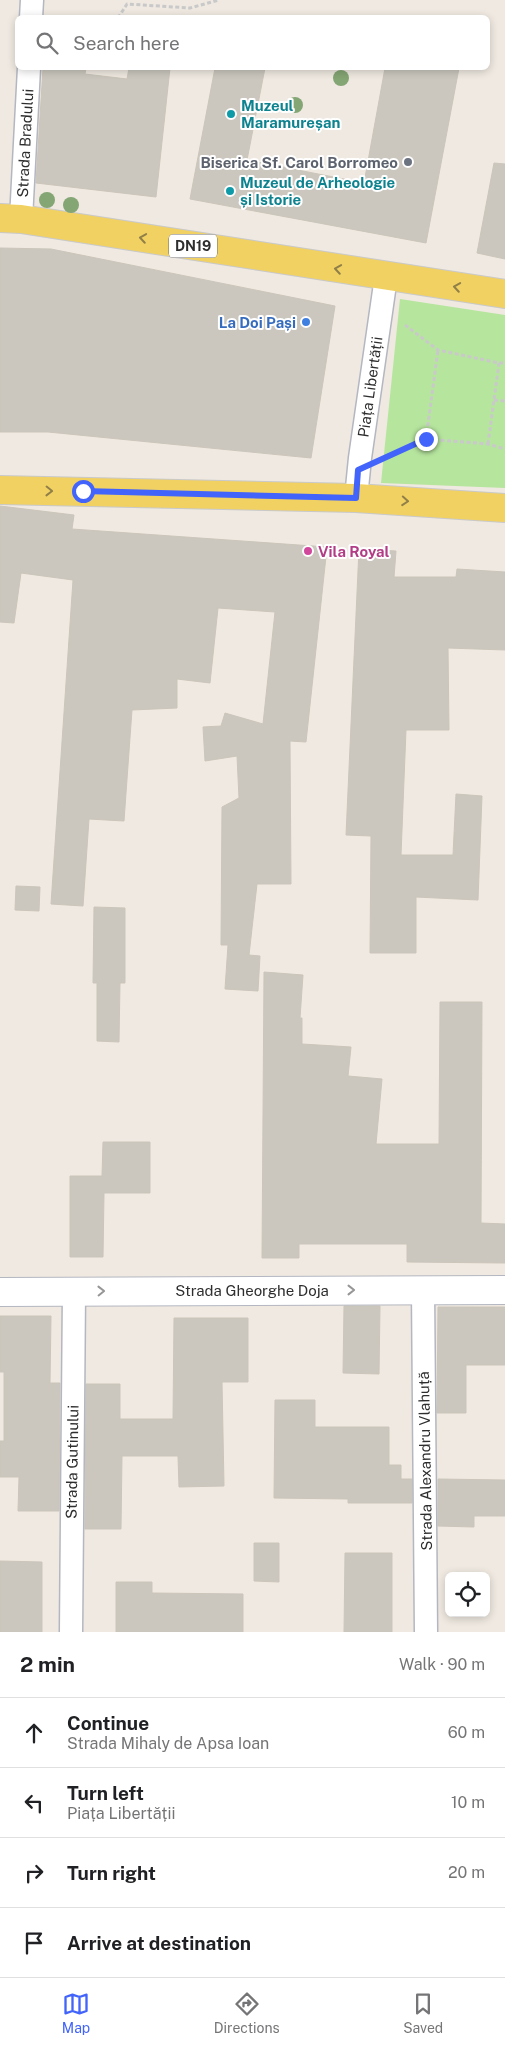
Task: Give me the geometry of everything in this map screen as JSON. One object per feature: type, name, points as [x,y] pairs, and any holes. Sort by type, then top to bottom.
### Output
[{"type":"main road","name":"DN19","points":[[10,218],[505,294]]},
{"type":"main road","points":[[0,490],[356,498],[505,508]]},
{"type":"main road","name":"Strada Gheorghe Doja","points":[[0,1292],[505,1290]]},
{"type":"street","points":[[31,15],[32,0]]},
{"type":"street","name":"Strada Bradului","points":[[10,218],[28,70]]},
{"type":"street","name":"Piața Libertății","points":[[356,498],[358,470],[386,277]]},
{"type":"street","name":"Strada Alexandru Vlahuță","points":[[423,1290],[426,1632]]},
{"type":"street","name":"Strada Gutinului","points":[[71,1632],[74,1292]]},
{"type":"path","points":[[120,15],[127,4],[190,8],[219,0]]},
{"type":"path","points":[[381,307],[438,350],[505,363]]},
{"type":"path","points":[[426,439],[438,350]]},
{"type":"path","points":[[488,444],[499,363]]},
{"type":"path","points":[[494,400],[505,401]]},
{"type":"path","points":[[358,470],[426,439],[488,444],[505,449]]},
{"type":"green space","points":[[400,299],[505,315],[505,488],[381,483]]},
{"type":"building","points":[[43,70],[86,70],[85,74],[127,79],[129,70],[170,70],[156,197],[36,183]]},
{"type":"building","points":[[215,70],[265,70],[247,160],[364,183],[385,70],[459,70],[426,243],[190,199]]},
{"type":"building","points":[[494,163],[505,164],[505,259],[477,253]]},
{"type":"building","points":[[0,248],[51,249],[335,306],[311,458],[48,432],[0,432]]},
{"type":"building","points":[[0,506],[74,515],[72,529],[327,547],[306,742],[290,741],[291,884],[257,884],[249,955],[260,956],[258,991],[225,989],[228,945],[221,945],[222,807],[239,798],[237,756],[205,761],[203,727],[221,726],[225,713],[263,724],[275,612],[218,608],[210,683],[177,679],[177,708],[132,710],[124,821],[89,819],[83,906],[51,904],[73,580],[21,573],[14,623],[0,622]]},
{"type":"building","points":[[359,549],[396,551],[394,577],[456,577],[457,569],[505,572],[505,650],[448,648],[449,730],[406,730],[401,855],[453,855],[456,794],[482,796],[478,900],[416,897],[416,953],[370,953],[371,836],[346,835]]},
{"type":"building","points":[[16,886],[40,887],[39,911],[15,910]]},
{"type":"building","points":[[94,907],[125,908],[125,983],[120,983],[119,1042],[97,1041],[97,983],[93,983]]},
{"type":"building","points":[[264,972],[303,975],[300,1018],[302,1018],[302,1044],[351,1047],[348,1076],[382,1079],[376,1144],[439,1144],[440,1002],[482,1002],[481,1223],[505,1224],[505,1263],[407,1262],[407,1244],[299,1244],[299,1258],[262,1258]]},
{"type":"building","points":[[103,1142],[150,1142],[150,1193],[104,1193],[103,1257],[70,1257],[70,1176],[102,1176]]},
{"type":"building","points":[[344,1306],[380,1306],[379,1374],[343,1373]]},
{"type":"building","points":[[438,1307],[505,1307],[505,1365],[466,1365],[466,1413],[437,1413]]},
{"type":"building","points":[[0,1316],[51,1316],[50,1383],[60,1383],[59,1511],[18,1511],[19,1477],[0,1477],[0,1441],[4,1441],[4,1372],[0,1372]]},
{"type":"building","points":[[174,1318],[248,1318],[248,1382],[222,1382],[224,1486],[179,1487],[178,1456],[122,1456],[121,1529],[85,1529],[86,1384],[120,1384],[120,1419],[173,1419]]},
{"type":"building","points":[[275,1400],[315,1400],[315,1427],[389,1427],[389,1465],[401,1465],[401,1479],[412,1479],[412,1503],[348,1503],[348,1499],[274,1498]]},
{"type":"building","points":[[438,1479],[505,1480],[505,1516],[474,1516],[474,1527],[438,1526]]},
{"type":"building","points":[[254,1543],[279,1543],[279,1582],[254,1581]]},
{"type":"building","points":[[345,1553],[392,1553],[392,1632],[344,1632]]},
{"type":"building","points":[[0,1561],[42,1562],[42,1632],[0,1632]]},
{"type":"building","points":[[116,1582],[152,1582],[152,1593],[243,1594],[243,1632],[116,1632]]},
{"type":"place","name":"Muzeul Maramureșan","points":[[231,114]]},
{"type":"place","name":"Biserica Sf. Carol Borromeo","points":[[408,162]]},
{"type":"place","name":"Muzeul de Arheologie și Istorie","points":[[230,191]]},
{"type":"place","name":"La Doi Pași","points":[[306,322]]},
{"type":"place","name":"Vila Royal","points":[[308,551]]},
{"type":"route","points":[[83,491],[356,498],[358,470],[426,439]]}]
